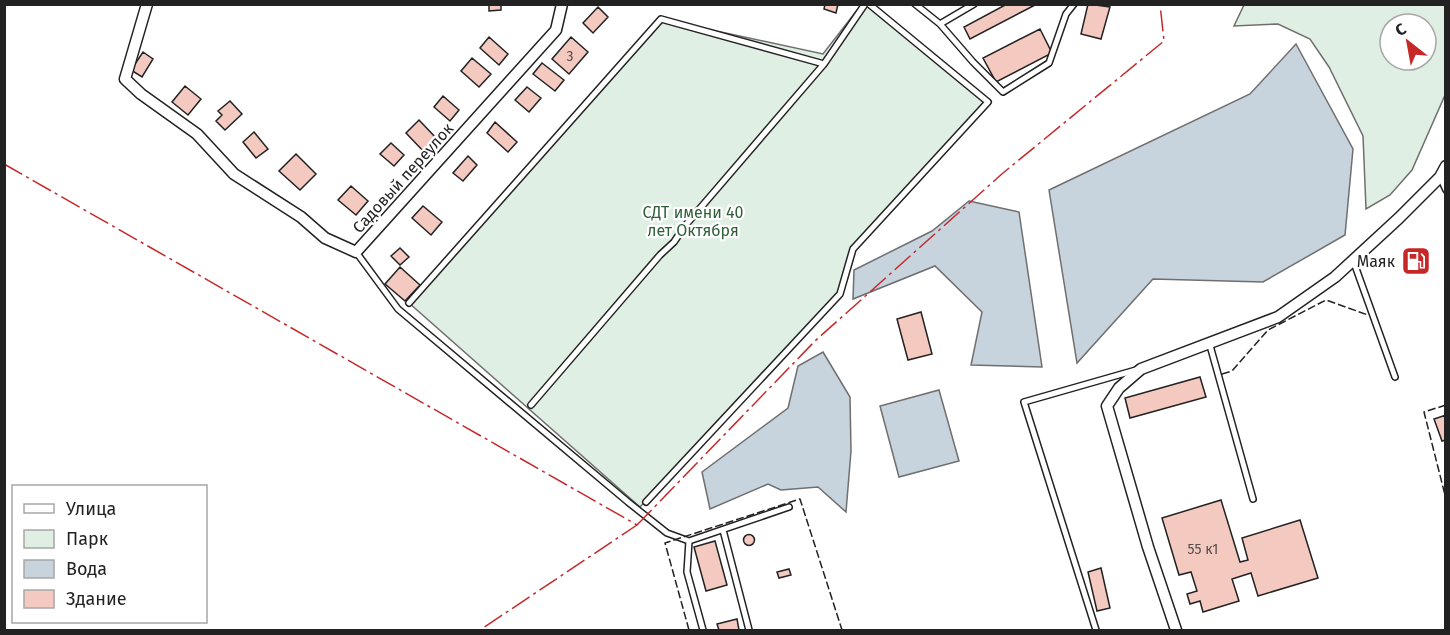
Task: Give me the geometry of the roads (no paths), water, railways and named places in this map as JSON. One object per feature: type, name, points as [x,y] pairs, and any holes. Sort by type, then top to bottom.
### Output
[{"type":"street","name":"Садовый переулок","points":[[147,4],[125,79],[141,94],[197,134],[234,174],[301,218],[325,238],[356,252],[556,30],[562,4]]},
{"type":"street","points":[[1176,630],[1148,547],[1107,406],[1119,387],[1141,369],[1278,317],[1335,277],[1399,218],[1443,172]]},
{"type":"lane","points":[[531,405],[660,255],[674,242],[684,227],[824,64],[867,4],[988,102],[853,249],[840,294],[646,501]]},
{"type":"lane","points":[[915,4],[940,24],[1003,92],[1049,63],[1066,14],[1074,4]]},
{"type":"lane","points":[[940,24],[974,4]]},
{"type":"lane","points":[[409,303],[661,20],[824,64]]},
{"type":"lane","points":[[1443,172],[1446,190]]},
{"type":"lane","points":[[356,252],[398,309],[668,533],[689,541],[789,507]]},
{"type":"lane","points":[[1353,260],[1395,378]]},
{"type":"lane","points":[[1209,342],[1253,499]]},
{"type":"lane","points":[[1096,630],[1024,402],[1141,369]]},
{"type":"lane","points":[[723,530],[749,630]]},
{"type":"lane","points":[[689,541],[687,572],[703,630]]},
{"type":"water","points":[[1296,44],[1353,149],[1345,235],[1263,282],[1153,279],[1077,363],[1049,190],[1250,94]]},
{"type":"water","points":[[969,201],[1019,212],[1042,367],[971,365],[982,312],[935,266],[853,299],[854,270],[932,231]]},
{"type":"water","points":[[823,352],[850,397],[851,451],[846,512],[818,487],[781,490],[768,484],[710,509],[702,472],[788,408],[798,366]]},
{"type":"water","points":[[939,390],[959,461],[899,477],[880,406]]},
{"type":"place","name":"Маяк","points":[[1416,261]]},
{"type":"park label","name":"СДТ имени 40 лет Октября","points":[[693,221]]}]
